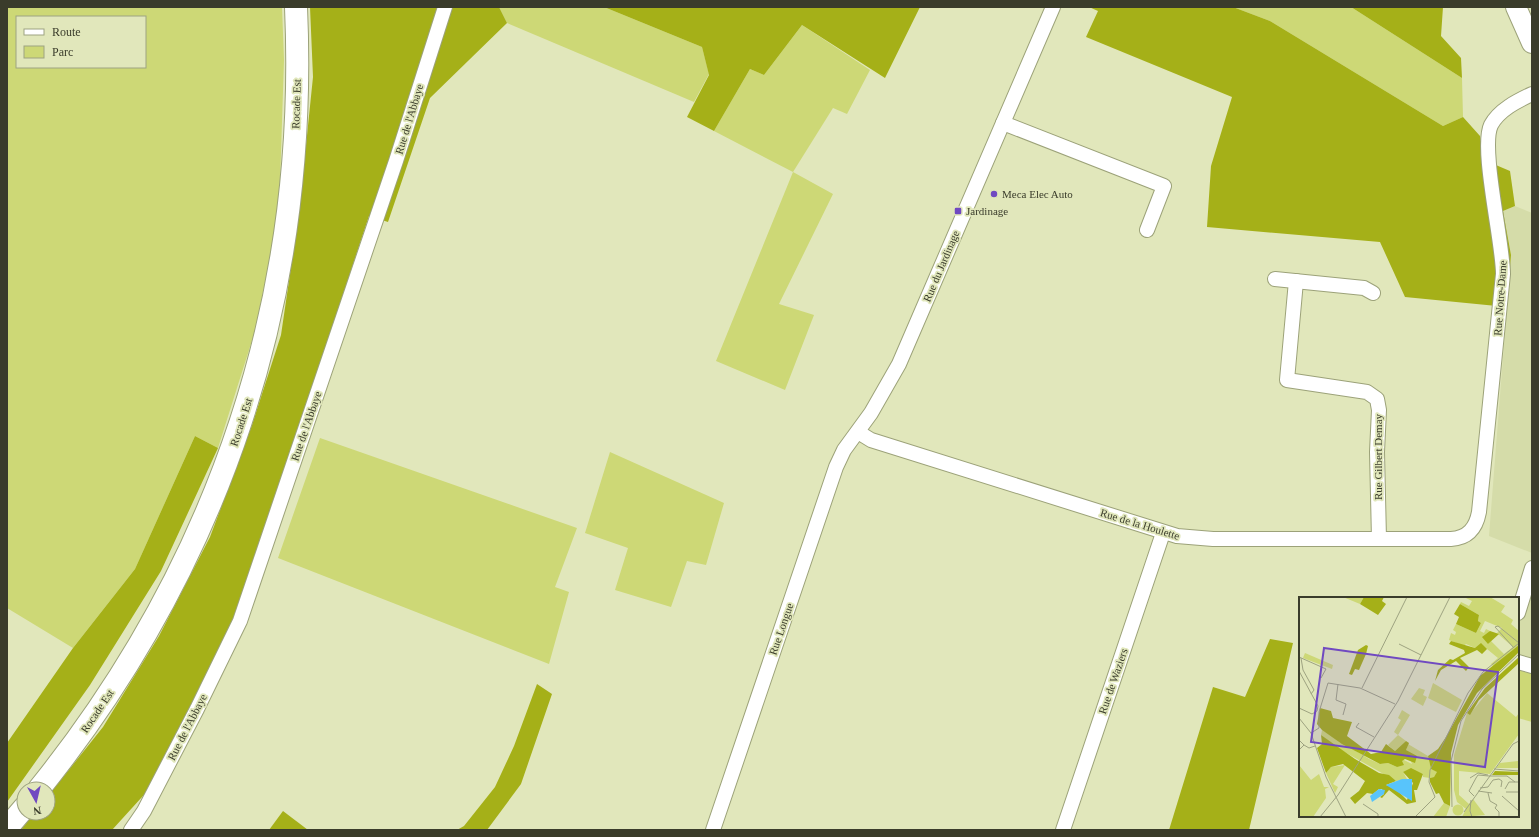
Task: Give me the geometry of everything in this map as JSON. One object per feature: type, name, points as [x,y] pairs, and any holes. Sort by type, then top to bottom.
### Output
[{"type":"main road","name":"Rocade Est","points":[[46,781],[99,709],[154,621],[198,534],[237,434],[267,329],[288,221],[293,181],[297,108],[296,7]]},
{"type":"main road","points":[[7,828],[16,817]]},
{"type":"street","name":"Rue de l'Abbaye","points":[[130,830],[144,811],[197,709],[240,621],[396,161],[445,7]]},
{"type":"street","name":"Rue du Jardinage","points":[[858,432],[884,394],[899,364],[1053,7]]},
{"type":"street","points":[[1516,7],[1532,43]]},
{"type":"street","name":"Rue Notre-Dame","points":[[1476,524],[1479,512],[1504,274],[1488,153],[1488,134],[1490,127],[1499,115],[1517,102],[1532,94]]},
{"type":"street","points":[[1003,123],[1164,186],[1147,230]]},
{"type":"street","points":[[1276,279],[1364,288],[1373,293]]},
{"type":"street","name":"Rue Gilbert Demay","points":[[1296,281],[1287,380],[1367,392],[1377,399],[1379,410],[1377,452],[1379,539]]},
{"type":"street","name":"Rue de la Houlette","points":[[858,432],[871,440],[1163,532],[1189,538],[1458,539],[1469,534],[1476,524]]},
{"type":"street","name":"Rue Longue","points":[[713,830],[836,467],[844,450],[858,432]]},
{"type":"street","name":"Rue de Waziers","points":[[1063,830],[1163,532]]},
{"type":"street","points":[[1519,610],[1532,568]]},
{"type":"street","points":[[1519,662],[1532,666]]},
{"type":"shaded area","points":[[1515,206],[1532,213],[1532,553],[1489,536],[1511,255],[1503,211]]},
{"type":"shaded area","points":[[1532,559],[1532,674],[1519,670],[1519,609]]},
{"type":"green space","points":[[7,7],[282,7],[284,60],[279,214],[255,331],[218,448],[195,436],[135,569],[73,648],[7,608]]},
{"type":"green space","points":[[310,7],[499,7],[507,23],[430,98],[388,222],[369,216],[240,605],[152,786],[112,830],[21,830],[28,821],[56,821],[56,786],[103,727],[159,636],[210,537],[252,425],[281,335],[299,213],[313,77]]},
{"type":"green space","points":[[499,7],[604,7],[702,47],[709,74],[694,102],[507,23]]},
{"type":"green space","points":[[604,7],[920,7],[885,78],[802,25],[764,75],[750,69],[714,131],[687,117],[709,75],[702,47]]},
{"type":"green space","points":[[1089,7],[1233,7],[1270,21],[1443,126],[1463,117],[1480,136],[1484,160],[1510,171],[1515,206],[1503,211],[1511,255],[1507,307],[1405,297],[1380,242],[1207,227],[1211,166],[1232,97],[1086,37],[1098,11]]},
{"type":"green space","points":[[1233,7],[1351,7],[1462,78],[1463,117],[1443,126],[1270,21]]},
{"type":"green space","points":[[1351,7],[1443,7],[1441,36],[1461,58],[1462,78]]},
{"type":"green space","points":[[802,25],[870,70],[847,114],[833,108],[793,172],[714,131],[750,69],[764,75]]},
{"type":"green space","points":[[793,172],[833,194],[779,304],[814,315],[785,390],[716,361]]},
{"type":"green space","points":[[195,436],[218,448],[161,571],[90,685],[22,781],[16,781],[16,789],[7,802],[7,743],[73,648],[135,569]]},
{"type":"green space","points":[[320,438],[577,528],[555,587],[569,592],[549,664],[278,558]]},
{"type":"green space","points":[[610,452],[724,503],[706,565],[687,561],[671,607],[615,590],[628,548],[585,533]]},
{"type":"green space","points":[[1270,639],[1293,643],[1249,830],[1169,830],[1213,687],[1245,697]]},
{"type":"green space","points":[[1519,670],[1532,674],[1532,722],[1519,718]]},
{"type":"green space","points":[[537,684],[552,694],[521,784],[487,830],[457,830],[464,826],[495,787],[514,746]]},
{"type":"green space","points":[[283,811],[308,830],[269,830]]},
{"type":"place","name":"Meca Elec Auto","points":[[994,194]]},
{"type":"place","name":"Jardinage","points":[[958,211]]}]
